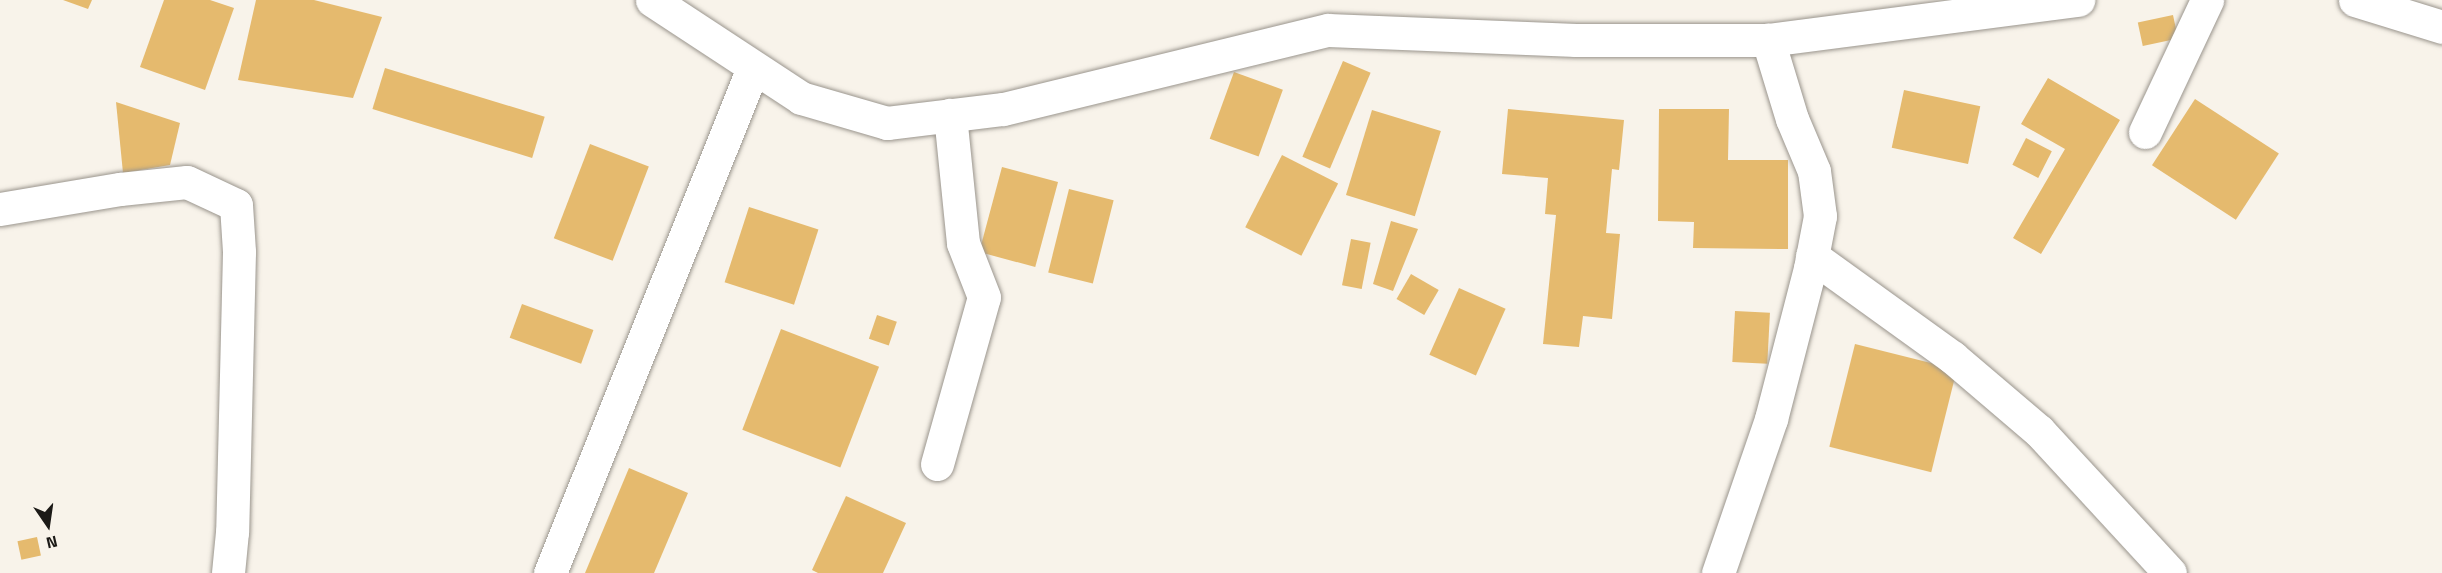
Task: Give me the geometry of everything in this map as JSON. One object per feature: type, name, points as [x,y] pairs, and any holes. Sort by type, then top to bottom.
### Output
[{"type":"street","points":[[652,0],[801,98],[887,123],[1003,109],[1328,30],[1576,40],[1768,40],[2078,0]]},
{"type":"street","points":[[2145,132],[2207,0]]},
{"type":"street","points":[[2355,0],[2442,27]]},
{"type":"street","points":[[1718,573],[1771,418],[1820,216],[1814,171],[1792,119],[1768,40]]},
{"type":"street","points":[[550,573],[753,68]]},
{"type":"street","points":[[937,464],[984,297],[963,243],[950,115]]},
{"type":"street","points":[[0,209],[120,189],[187,182],[236,205],[238,276],[232,532],[228,573]]},
{"type":"street","points":[[1812,256],[1952,357],[2039,431],[2170,573]]},
{"type":"building","points":[[63,0],[92,0],[88,9]]},
{"type":"building","points":[[164,0],[210,0],[234,8],[205,90],[140,67]]},
{"type":"building","points":[[256,0],[314,0],[382,17],[353,98],[238,80]]},
{"type":"building","points":[[2173,15],[2178,38],[2143,46],[2138,22]]},
{"type":"building","points":[[1343,61],[1371,73],[1330,168],[1302,157]]},
{"type":"building","points":[[385,68],[545,117],[532,158],[372,109]]},
{"type":"building","points":[[1234,72],[1283,90],[1259,157],[1210,139]]},
{"type":"building","points":[[2048,78],[2120,120],[2041,254],[2013,238],[2065,149],[2021,124]]},
{"type":"building","points":[[1904,90],[1980,106],[1968,164],[1892,148]]},
{"type":"building","points":[[2195,99],[2279,153],[2236,220],[2152,165]]},
{"type":"building","points":[[116,102],[180,123],[170,165],[123,173]]},
{"type":"building","points":[[1508,109],[1624,120],[1619,170],[1612,169],[1606,233],[1620,234],[1612,319],[1583,316],[1579,347],[1543,344],[1556,215],[1545,214],[1548,178],[1502,174]]},
{"type":"building","points":[[1659,109],[1729,109],[1728,160],[1788,160],[1788,249],[1693,248],[1694,222],[1658,221]]},
{"type":"building","points":[[1372,110],[1441,131],[1415,216],[1346,195]]},
{"type":"building","points":[[2026,138],[2052,151],[2038,178],[2012,165]]},
{"type":"building","points":[[590,144],[649,167],[613,261],[554,238]]},
{"type":"building","points":[[1282,155],[1338,184],[1301,256],[1245,227]]},
{"type":"building","points":[[1002,167],[1058,182],[1035,267],[979,252]]},
{"type":"building","points":[[1069,189],[1114,200],[1093,284],[1048,272]]},
{"type":"building","points":[[749,207],[818,230],[794,305],[725,282]]},
{"type":"building","points":[[1391,221],[1418,229],[1393,291],[1373,284]]},
{"type":"building","points":[[1351,239],[1371,243],[1362,289],[1342,285]]},
{"type":"building","points":[[1411,274],[1439,290],[1424,315],[1396,299]]},
{"type":"building","points":[[1459,288],[1506,309],[1476,375],[1429,355]]},
{"type":"building","points":[[522,304],[593,330],[581,364],[510,338]]},
{"type":"building","points":[[1735,311],[1770,313],[1767,364],[1732,362]]},
{"type":"building","points":[[877,315],[897,322],[889,345],[869,339]]},
{"type":"building","points":[[781,329],[879,367],[840,467],[742,430]]},
{"type":"building","points":[[1855,344],[1957,369],[1931,472],[1829,447]]},
{"type":"building","points":[[629,468],[688,493],[654,573],[585,573]]},
{"type":"building","points":[[846,496],[906,523],[883,573],[818,573],[812,570]]},
{"type":"building","points":[[37,537],[41,556],[21,560],[17,541]]}]
